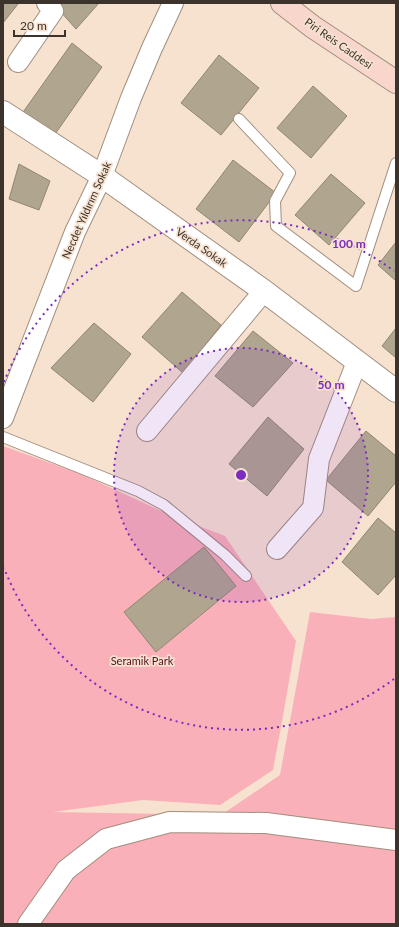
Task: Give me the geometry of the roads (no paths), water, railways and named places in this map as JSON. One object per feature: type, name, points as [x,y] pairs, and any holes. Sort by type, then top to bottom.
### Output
[{"type":"main road","name":"Piri Reis Caddesi","points":[[282,3],[314,27],[396,82]]},
{"type":"street","points":[[18,62],[53,10],[47,3]]},
{"type":"street","name":"Necdet Yıldırım Sokak","points":[[3,418],[75,232],[102,176],[131,98],[172,3]]},
{"type":"street","name":"Verda Sokak","points":[[3,112],[102,176],[264,291],[396,391]]},
{"type":"street","points":[[147,431],[264,291]]},
{"type":"street","points":[[277,549],[313,508],[319,459],[356,362]]},
{"type":"street","points":[[28,924],[66,870],[106,839],[170,822],[266,823],[396,840]]},
{"type":"lane","points":[[239,119],[290,173],[275,201],[276,226],[356,286],[396,163]]},
{"type":"lane","points":[[3,436],[138,491],[164,505],[225,555],[246,576]]},
{"type":"park label","name":"Seramik Park","points":[[142,660]]}]
